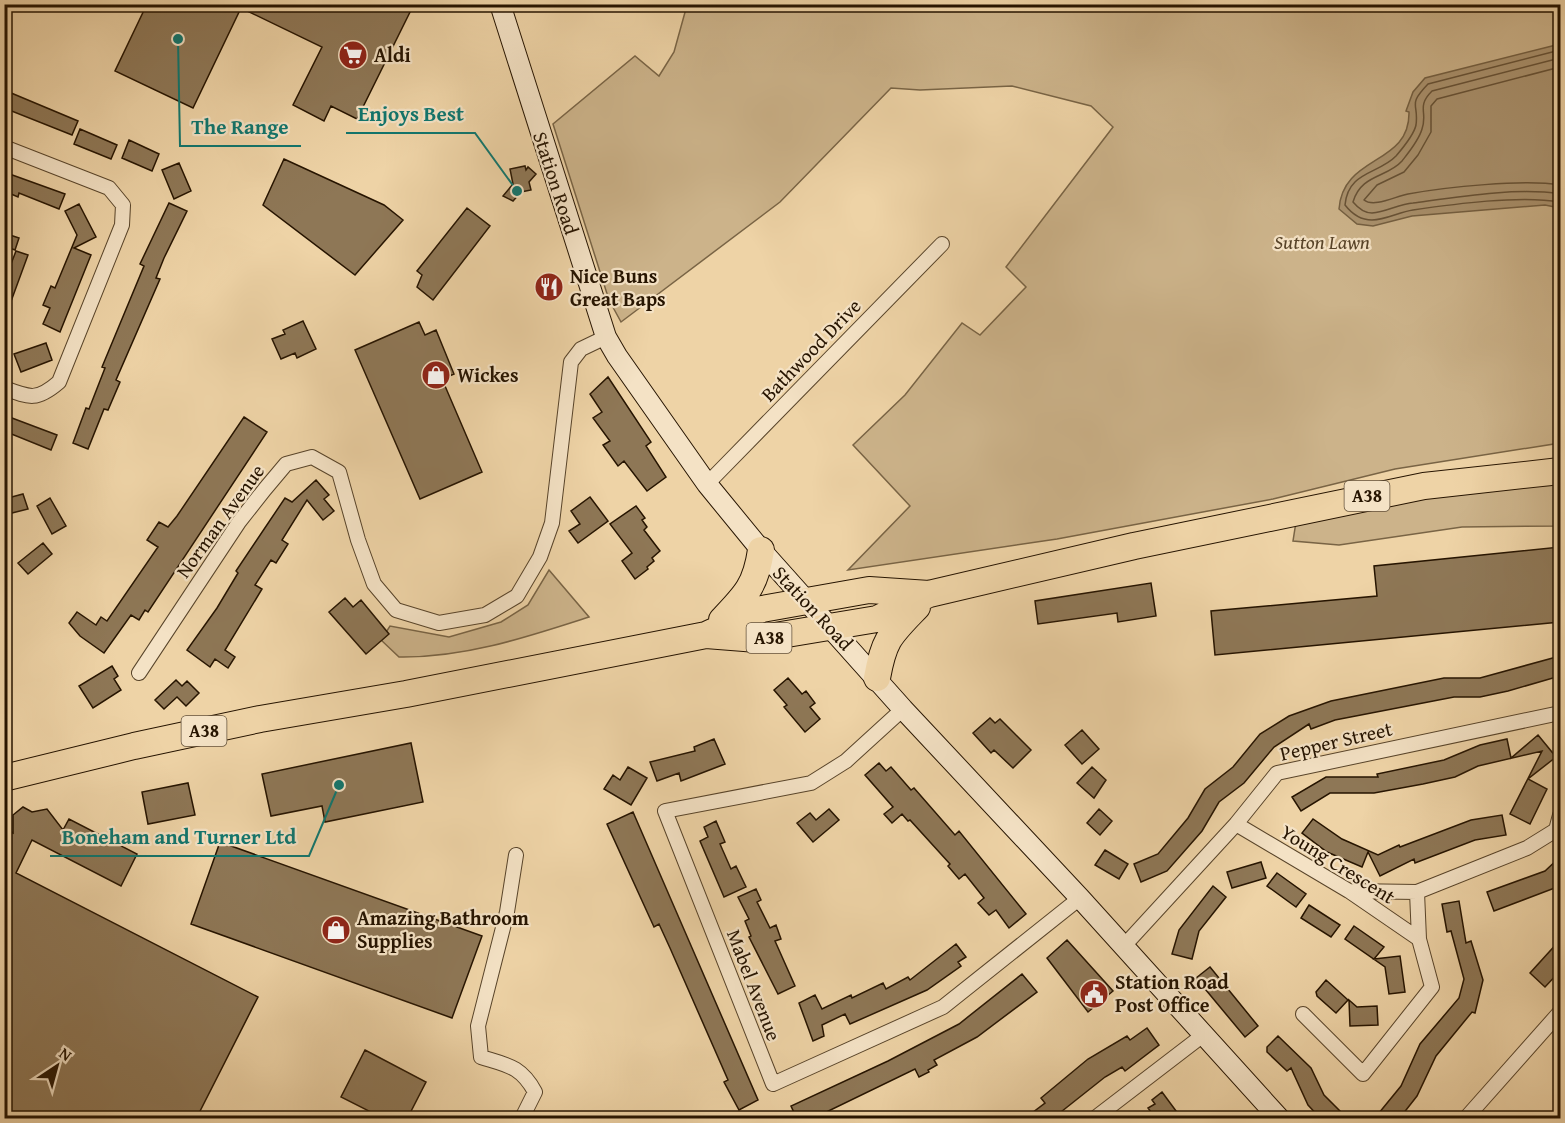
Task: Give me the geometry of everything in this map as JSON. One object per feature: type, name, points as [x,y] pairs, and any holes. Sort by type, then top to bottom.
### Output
[{"type":"highway","name":"A38","points":[[706,634],[757,639],[877,619],[929,594],[1134,546],[1424,486],[1560,471]]},
{"type":"highway","points":[[706,634],[750,590],[757,576],[760,550]]},
{"type":"highway","name":"A38","points":[[4,778],[134,746],[260,719],[406,694],[706,634],[754,611],[869,590],[929,594]]},
{"type":"highway","points":[[876,678],[888,636],[929,594]]},
{"type":"main road","name":"Station Road","points":[[500,4],[606,337],[707,484],[760,550],[903,709],[1080,898],[1279,1119]]},
{"type":"street","points":[[4,147],[109,188],[123,206],[122,225],[59,382],[47,393],[30,398],[4,388]]},
{"type":"street","name":"Bathwood Drive","points":[[707,484],[942,244]]},
{"type":"street","name":"Norman Avenue","points":[[139,673],[239,522],[265,489],[286,464],[312,457],[339,472],[358,540],[374,584],[396,610],[439,623],[485,615],[517,596],[540,556],[552,523],[571,362],[580,349],[606,337]]},
{"type":"street","name":"Mabel Avenue","points":[[903,709],[846,761],[811,783],[665,811],[773,1084],[943,1007],[1080,898]]},
{"type":"street","name":"Pepper Street","points":[[1123,947],[1236,824],[1277,773],[1560,713]]},
{"type":"street","name":"Young Crescent","points":[[1303,1014],[1363,1074],[1432,987],[1419,939],[1417,892],[1527,848],[1556,830],[1560,814]]},
{"type":"street","name":"Young Crescent","points":[[1236,824],[1348,891],[1419,939]]},
{"type":"street","points":[[516,855],[507,912],[478,1026],[481,1057],[517,1068],[528,1079],[535,1092],[522,1119]]},
{"type":"street","points":[[1348,891],[1417,892]]},
{"type":"street","points":[[1466,1119],[1560,1012]]},
{"type":"street","points":[[1095,1119],[1202,1036]]},
{"type":"green space","name":"Sutton Lawn","points":[[687,5],[1560,5],[1560,443],[1395,469],[1273,499],[1057,539],[848,570],[910,506],[853,445],[905,395],[962,323],[980,335],[1026,287],[1006,267],[1113,127],[1091,106],[1012,86],[920,90],[891,88],[780,202],[621,322],[609,300],[553,124],[635,56],[659,76],[674,52]]},
{"type":"green space","points":[[1560,485],[1560,526],[1462,527],[1339,545],[1293,541],[1296,522],[1478,488]]},
{"type":"green space","points":[[549,570],[589,617],[519,639],[448,654],[399,657],[381,640],[390,626],[449,637],[501,622],[528,605]]},
{"type":"water","points":[[1560,44],[1560,208],[1545,205],[1412,216],[1373,226],[1357,224],[1339,209],[1343,191],[1352,178],[1399,142],[1406,129],[1409,112],[1406,111],[1413,92],[1425,78]]},
{"type":"building","points":[[147,4],[414,4],[357,119],[331,106],[324,121],[293,105],[322,47],[241,8],[193,108],[115,71]]},
{"type":"building","points":[[4,90],[78,121],[72,135],[4,108]]},
{"type":"building","points":[[80,129],[117,145],[111,159],[74,144]]},
{"type":"building","points":[[129,140],[159,154],[152,171],[122,158]]},
{"type":"building","points":[[284,159],[384,205],[403,220],[355,275],[263,205]]},
{"type":"building","points":[[179,163],[191,191],[174,199],[162,170]]},
{"type":"building","points":[[525,166],[526,170],[528,167],[536,174],[529,182],[531,190],[521,192],[513,201],[503,196],[513,184],[510,169]]},
{"type":"building","points":[[4,172],[65,194],[59,209],[19,193],[18,197],[4,191]]},
{"type":"building","points":[[169,203],[187,211],[164,258],[156,278],[160,279],[116,380],[120,382],[108,410],[104,409],[88,449],[73,443],[86,408],[89,409],[105,368],[102,367],[144,266],[140,264]]},
{"type":"building","points":[[79,204],[96,237],[74,248],[91,255],[60,332],[43,324],[50,308],[43,305],[51,286],[55,288],[77,235],[65,211]]},
{"type":"building","points":[[467,208],[490,226],[433,300],[417,287],[422,275],[417,271]]},
{"type":"building","points":[[4,233],[19,238],[15,250],[4,246]]},
{"type":"building","points":[[16,251],[28,255],[6,315],[4,282]]},
{"type":"building","points":[[303,321],[316,349],[297,358],[295,353],[281,359],[272,339],[285,334],[283,330]]},
{"type":"building","points":[[419,322],[425,335],[436,330],[454,374],[442,379],[482,472],[420,499],[355,350]]},
{"type":"building","points":[[46,343],[52,360],[21,372],[14,354]]},
{"type":"building","points":[[608,377],[651,442],[646,446],[666,477],[647,491],[624,461],[618,466],[603,445],[610,441],[593,418],[602,412],[590,394]]},
{"type":"building","points":[[4,415],[57,435],[51,450],[4,431]]},
{"type":"building","points":[[244,417],[267,432],[148,612],[145,610],[139,620],[131,615],[104,653],[80,636],[69,623],[77,612],[96,625],[101,617],[107,621],[158,547],[147,540],[159,522],[168,527],[177,516]]},
{"type":"building","points":[[316,480],[329,495],[324,499],[334,511],[323,520],[307,500],[282,540],[288,544],[276,563],[271,560],[255,585],[262,589],[225,650],[235,657],[228,668],[215,659],[210,667],[187,650],[217,608],[238,573],[236,571],[285,498],[292,502]]},
{"type":"building","points":[[23,494],[28,509],[4,515],[4,499]]},
{"type":"building","points":[[590,497],[608,521],[578,543],[569,531],[580,524],[571,511]]},
{"type":"building","points":[[50,498],[66,526],[52,534],[37,506]]},
{"type":"building","points":[[636,506],[645,518],[642,520],[647,527],[644,530],[660,551],[652,558],[654,561],[647,567],[648,569],[635,579],[622,561],[632,553],[610,524]]},
{"type":"building","points":[[43,543],[52,554],[28,574],[18,563]]},
{"type":"building","points":[[1560,547],[1560,622],[1215,655],[1211,611],[1377,596],[1374,566]]},
{"type":"building","points":[[1151,583],[1156,616],[1118,622],[1117,613],[1038,624],[1035,601]]},
{"type":"building","points":[[345,598],[353,607],[361,600],[389,634],[366,654],[329,612]]},
{"type":"building","points":[[1560,656],[1560,676],[1508,691],[1480,697],[1454,697],[1335,720],[1311,729],[1309,724],[1274,747],[1244,783],[1219,802],[1202,831],[1167,871],[1141,882],[1134,864],[1158,854],[1188,818],[1205,789],[1233,767],[1260,734],[1289,716],[1331,701],[1444,678],[1480,678]]},
{"type":"building","points":[[112,666],[118,676],[114,679],[121,690],[93,708],[79,686]]},
{"type":"building","points":[[788,678],[802,694],[806,691],[815,703],[810,707],[820,719],[805,732],[784,707],[787,705],[774,690]]},
{"type":"building","points":[[176,680],[182,686],[187,681],[199,693],[186,706],[177,697],[164,709],[155,700]]},
{"type":"building","points":[[990,718],[995,723],[1000,719],[1031,750],[1013,768],[994,750],[991,753],[973,733]]},
{"type":"building","points":[[1082,730],[1099,749],[1082,764],[1065,745]]},
{"type":"building","points":[[1538,735],[1556,757],[1528,779],[1547,789],[1530,824],[1510,814],[1542,751],[1478,766],[1455,777],[1423,784],[1374,793],[1330,793],[1301,811],[1292,797],[1326,777],[1378,777],[1377,774],[1444,760],[1480,745],[1507,739],[1511,758]]},
{"type":"building","points":[[714,739],[725,764],[681,781],[679,773],[657,781],[650,762],[695,751],[694,747]]},
{"type":"building","points":[[411,743],[423,802],[325,822],[322,806],[271,816],[262,774]]},
{"type":"building","points":[[879,763],[886,771],[891,767],[911,790],[914,788],[955,835],[959,831],[1026,914],[1009,928],[996,910],[989,915],[978,903],[984,898],[965,874],[959,879],[948,866],[950,864],[910,820],[908,821],[902,814],[892,823],[884,814],[893,807],[865,775]]},
{"type":"building","points":[[628,767],[647,778],[631,805],[604,789],[613,775],[620,780]]},
{"type":"building","points":[[1092,767],[1106,780],[1094,798],[1077,783]]},
{"type":"building","points":[[188,783],[195,815],[148,824],[142,792]]},
{"type":"building","points":[[23,807],[32,812],[47,809],[63,830],[69,819],[137,854],[121,886],[32,840],[16,873],[258,997],[196,1119],[4,1119],[4,829],[13,833],[13,815]]},
{"type":"building","points":[[829,809],[839,820],[813,842],[797,823],[810,813],[816,820]]},
{"type":"building","points":[[1099,809],[1112,821],[1100,835],[1087,823]]},
{"type":"building","points":[[633,812],[758,1100],[739,1110],[724,1082],[728,1080],[659,924],[654,927],[607,824]]},
{"type":"building","points":[[1502,815],[1506,835],[1475,840],[1415,863],[1414,859],[1380,876],[1368,852],[1362,867],[1327,852],[1302,833],[1313,819],[1342,839],[1378,855],[1399,845],[1400,847],[1471,820]]},
{"type":"building","points":[[716,821],[725,842],[720,844],[731,869],[736,866],[746,887],[724,897],[700,841],[708,837],[704,827]]},
{"type":"building","name":"Amazing Bathroom Supplies","points":[[220,842],[482,936],[452,1018],[191,924]]},
{"type":"building","points":[[1105,850],[1128,864],[1119,879],[1095,865]]},
{"type":"building","points":[[1560,857],[1560,886],[1494,911],[1487,892],[1545,871]]},
{"type":"building","points":[[1261,862],[1266,878],[1232,888],[1227,872]]},
{"type":"building","points":[[1277,873],[1306,894],[1296,907],[1267,886]]},
{"type":"building","points":[[1213,886],[1226,897],[1199,931],[1192,959],[1172,954],[1179,930]]},
{"type":"building","points":[[756,889],[761,900],[757,902],[770,928],[776,925],[781,939],[775,941],[795,986],[778,994],[749,937],[751,936],[745,921],[749,919],[738,897]]},
{"type":"building","points":[[1459,901],[1466,943],[1471,941],[1483,980],[1475,1013],[1472,1012],[1436,1056],[1417,1096],[1399,1119],[1374,1119],[1401,1086],[1420,1044],[1459,998],[1464,979],[1451,931],[1447,932],[1442,904]]},
{"type":"building","points":[[1309,905],[1340,925],[1331,937],[1301,918]]},
{"type":"building","points":[[1354,926],[1384,947],[1374,959],[1400,956],[1405,992],[1389,994],[1385,967],[1345,939]]},
{"type":"building","points":[[1067,940],[1113,991],[1088,1012],[1047,958]]},
{"type":"building","points":[[1560,940],[1560,971],[1545,987],[1530,973]]},
{"type":"building","points":[[956,944],[966,957],[958,962],[961,966],[927,990],[850,1024],[845,1014],[822,1025],[824,1036],[813,1041],[799,1003],[815,995],[822,1009],[883,983],[886,989],[908,977],[910,980]]},
{"type":"building","points":[[1210,967],[1258,1026],[1245,1037],[1196,978]]},
{"type":"building","points":[[1022,974],[1037,992],[977,1037],[934,1060],[937,1065],[928,1070],[929,1072],[919,1077],[915,1069],[812,1119],[797,1119],[791,1106],[888,1061],[959,1024]]},
{"type":"building","points":[[1326,980],[1348,1000],[1336,1013],[1317,996],[1316,992]]},
{"type":"building","points":[[1349,1000],[1357,1007],[1377,1006],[1378,1025],[1350,1026]]},
{"type":"building","points":[[1147,1028],[1159,1045],[1125,1071],[1122,1067],[1105,1077],[1052,1119],[1024,1119],[1045,1103],[1041,1098],[1088,1059],[1127,1036],[1130,1040]]},
{"type":"building","points":[[1278,1036],[1311,1068],[1324,1095],[1348,1119],[1321,1119],[1308,1105],[1291,1068],[1287,1071],[1267,1052],[1267,1047]]},
{"type":"building","points":[[365,1050],[426,1082],[407,1119],[368,1119],[371,1112],[341,1097]]},
{"type":"building","points":[[1162,1092],[1182,1119],[1156,1119],[1148,1108],[1155,1104],[1152,1100]]},
{"type":"place","name":"The Range","points":[[178,39]]},
{"type":"place","name":"Aldi","points":[[353,55]]},
{"type":"place","name":"Enjoys Best","points":[[517,191]]},
{"type":"place","name":"Nice Buns Great Baps","points":[[549,287]]},
{"type":"place","name":"Wickes","points":[[436,375]]},
{"type":"place","name":"Boneham and Turner Ltd","points":[[339,785]]},
{"type":"place","name":"Amazing Bathroom Supplies","points":[[336,930]]},
{"type":"place","name":"Station Road Post Office","points":[[1094,994]]}]
